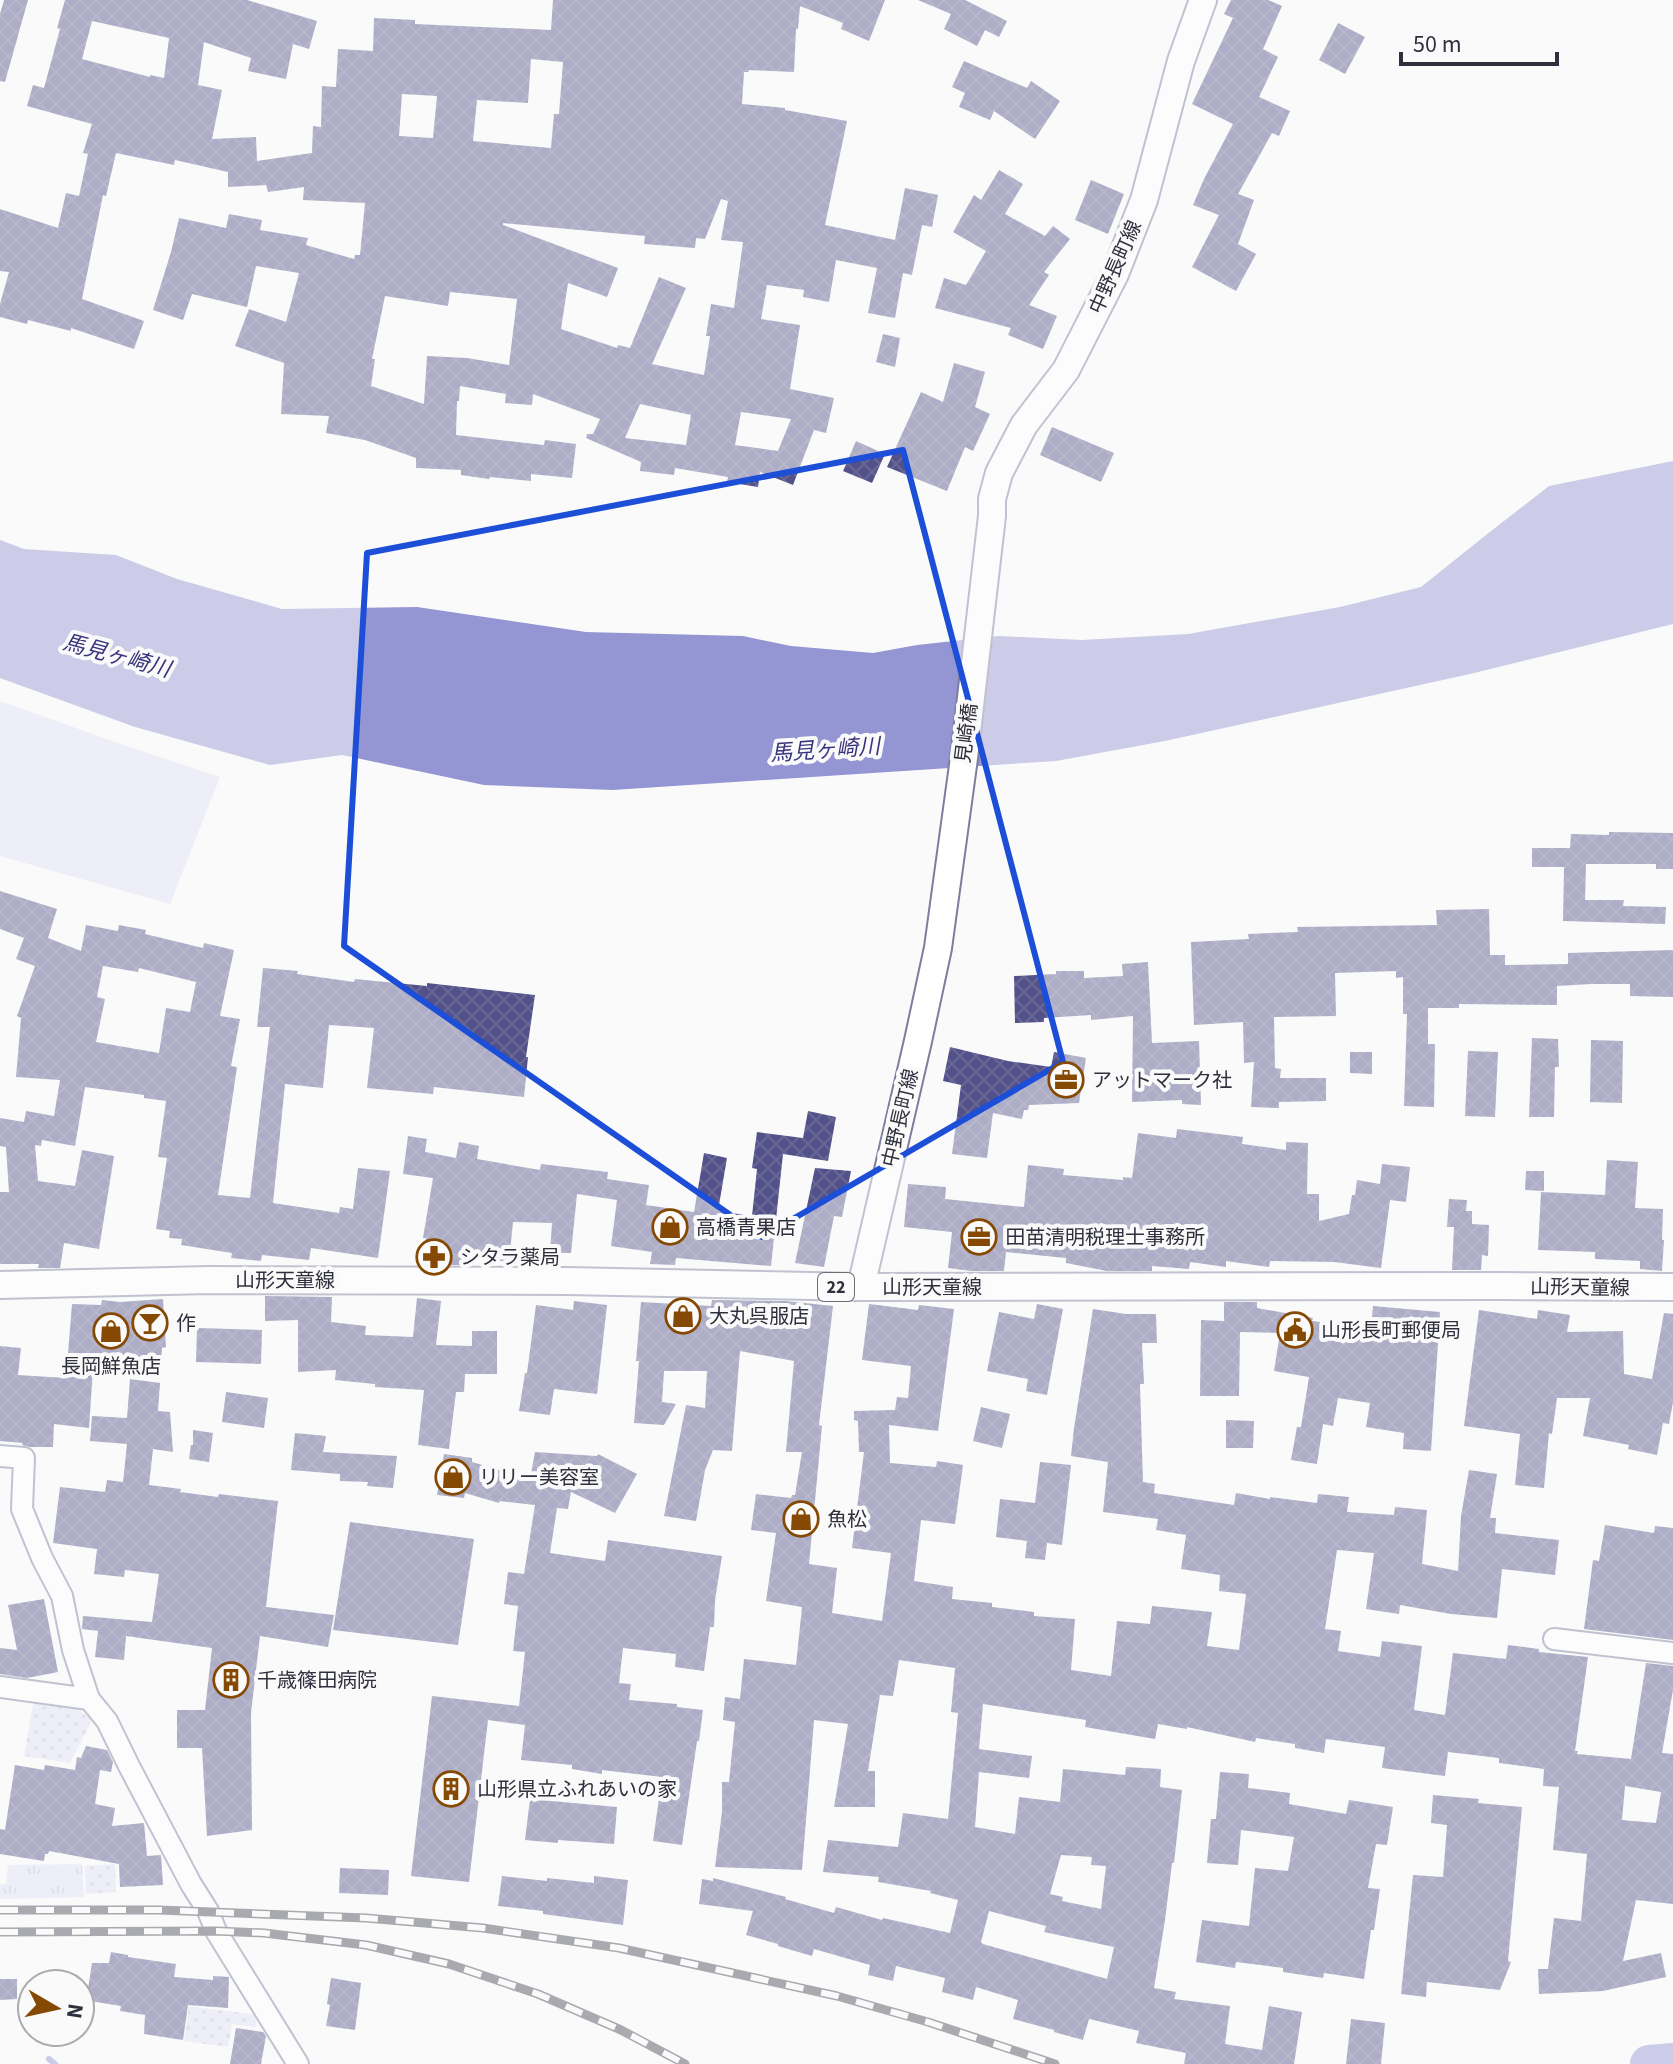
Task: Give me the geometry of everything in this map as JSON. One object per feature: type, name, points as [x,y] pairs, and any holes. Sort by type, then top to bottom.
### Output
[{"type":"main road","name":"中野長町線","points":[[992,516],[992,499],[999,473],[1024,425],[1066,370],[1115,274],[1144,200],[1181,61],[1203,0]]},
{"type":"main road","name":"見崎橋","points":[[938,948],[992,516]]},
{"type":"main road","name":"中野長町線","points":[[861,1287],[938,948]]},
{"type":"main road","name":"山形天童線","points":[[0,1285],[209,1280],[536,1281],[861,1287],[1673,1287]]},
{"type":"street","points":[[0,1456],[24,1458],[22,1509],[62,1596],[73,1650],[89,1699],[107,1721],[216,1931],[298,2064]]},
{"type":"street","points":[[1554,1639],[1673,1653]]},
{"type":"street","points":[[0,1687],[89,1699]]},
{"type":"highlighted area","points":[[903,450],[1063,1062],[762,1237],[344,946],[367,553]]},
{"type":"green space","points":[[0,701],[220,777],[170,904],[0,856]]},
{"type":"green space","points":[[34,1699],[72,1705],[92,1720],[70,1763],[24,1756]]},
{"type":"green space","points":[[82,1864],[84,1897],[0,1899],[0,1884],[6,1884],[8,1865]]},
{"type":"green space","points":[[115,1864],[116,1892],[86,1894],[85,1866]]},
{"type":"green space","points":[[189,2006],[257,2015],[256,2027],[232,2024],[228,2047],[184,2041]]},
{"type":"water","name":"馬見ヶ崎川","points":[[1673,461],[1673,624],[1470,674],[1165,741],[1056,761],[613,790],[484,785],[342,755],[270,765],[135,727],[0,678],[0,540],[24,549],[116,555],[177,579],[282,609],[417,607],[586,632],[743,636],[791,646],[873,653],[999,636],[1082,640],[1188,634],[1340,607],[1421,587],[1549,486]]},
{"type":"building","points":[[4,0],[28,0],[5,82],[0,81],[0,14]]},
{"type":"building","points":[[65,0],[247,0],[317,21],[309,49],[293,44],[286,79],[248,71],[251,58],[204,42],[198,85],[222,90],[212,139],[256,137],[257,161],[312,153],[313,126],[321,127],[322,86],[336,87],[338,49],[373,51],[374,18],[415,20],[415,24],[551,30],[553,0],[885,0],[869,41],[841,29],[843,23],[800,6],[794,72],[744,72],[742,104],[785,108],[847,121],[825,225],[895,240],[905,188],[938,195],[932,227],[922,225],[912,275],[903,273],[895,318],[868,313],[877,268],[836,260],[829,302],[803,297],[804,290],[767,285],[761,319],[800,325],[790,389],[834,398],[826,433],[814,430],[793,485],[760,472],[758,487],[727,482],[728,477],[675,468],[674,475],[640,471],[641,462],[586,438],[587,434],[593,434],[600,419],[533,394],[532,405],[505,403],[506,394],[460,386],[456,435],[544,445],[545,440],[576,444],[572,478],[531,474],[531,481],[489,479],[461,475],[461,470],[416,468],[416,458],[365,440],[326,433],[329,416],[281,414],[284,363],[235,346],[249,309],[286,322],[299,273],[256,266],[247,307],[192,294],[183,320],[153,310],[179,218],[226,228],[229,214],[262,220],[260,230],[308,238],[306,245],[354,259],[355,255],[360,255],[365,203],[303,200],[304,187],[268,192],[266,185],[228,187],[228,172],[175,160],[174,165],[116,153],[106,196],[103,195],[82,299],[144,321],[134,349],[71,328],[71,331],[28,320],[27,324],[0,317],[0,304],[9,272],[0,271],[0,209],[58,228],[66,193],[79,196],[88,154],[83,153],[92,124],[27,106],[33,85],[44,88],[60,29],[57,28]],"holes":[[[92,21],[169,38],[164,78],[82,59]],[[531,59],[563,62],[559,114],[554,114],[551,148],[473,141],[477,100],[528,103]],[[402,94],[437,96],[433,138],[399,136]],[[721,199],[728,201],[721,240],[743,242],[734,308],[711,304],[704,375],[652,364],[686,288],[659,277],[630,348],[618,345],[617,348],[561,329],[568,283],[607,297],[618,268],[503,223],[645,236],[644,244],[695,248],[696,238],[705,239]],[[450,292],[517,299],[509,365],[427,356],[424,404],[371,386],[375,359],[372,359],[385,296],[448,306]],[[640,404],[691,415],[686,445],[625,438]],[[741,412],[791,419],[778,451],[735,445]]]},
{"type":"building","points":[[918,0],[965,0],[1007,21],[999,37],[985,30],[977,46],[944,29],[951,14]]},
{"type":"building","points":[[1231,0],[1268,0],[1282,6],[1263,49],[1278,57],[1259,97],[1290,111],[1279,136],[1272,133],[1238,194],[1254,200],[1238,244],[1256,254],[1236,291],[1192,267],[1219,215],[1193,205],[1233,124],[1192,104],[1233,18],[1224,14]]},
{"type":"building","points":[[1338,23],[1365,37],[1345,74],[1319,60]]},
{"type":"building","points":[[964,61],[1027,88],[1031,81],[1060,101],[1035,139],[994,111],[990,120],[959,107],[965,93],[952,87]]},
{"type":"building","points":[[999,170],[1023,184],[1005,214],[1045,236],[1053,226],[1070,239],[1044,272],[1049,275],[1029,305],[1057,316],[1043,349],[1008,335],[1011,328],[935,308],[944,278],[966,285],[986,251],[953,232],[974,195],[981,200]]},
{"type":"building","points":[[1091,180],[1124,194],[1108,234],[1075,220]]},
{"type":"building","points":[[883,334],[900,338],[895,367],[876,362]]},
{"type":"building","points":[[954,363],[985,372],[975,407],[990,414],[973,451],[965,447],[947,491],[887,467],[921,392],[943,402]]},
{"type":"building","points":[[1052,427],[1114,453],[1101,482],[1040,455]]},
{"type":"building","points":[[856,441],[885,454],[872,483],[843,471]]},
{"type":"building","points":[[1609,832],[1673,833],[1673,869],[1656,869],[1656,864],[1586,864],[1585,900],[1624,900],[1623,906],[1666,907],[1665,924],[1563,921],[1564,867],[1532,867],[1532,848],[1570,848],[1571,834],[1609,835]]},
{"type":"building","points":[[0,891],[57,909],[48,938],[81,951],[86,925],[118,931],[119,925],[203,948],[204,943],[234,950],[220,1016],[240,1019],[231,1066],[237,1067],[218,1195],[250,1198],[270,1027],[257,1027],[263,968],[354,982],[355,979],[427,986],[427,983],[535,995],[524,1097],[434,1087],[433,1094],[367,1088],[374,1028],[329,1025],[323,1088],[285,1084],[273,1203],[339,1213],[340,1207],[353,1209],[358,1168],[390,1171],[378,1258],[311,1248],[309,1260],[262,1255],[261,1261],[231,1258],[232,1253],[181,1245],[182,1239],[169,1238],[170,1231],[156,1229],[167,1158],[158,1157],[166,1101],[85,1087],[75,1146],[42,1140],[41,1146],[35,1145],[38,1181],[75,1186],[82,1150],[114,1156],[99,1249],[64,1243],[60,1268],[38,1268],[39,1264],[0,1264],[0,1192],[9,1192],[6,1147],[0,1146],[0,1118],[24,1122],[26,1111],[54,1116],[60,1080],[16,1077],[21,1018],[17,1016],[35,966],[16,959],[24,938],[0,929]],"holes":[[[103,966],[138,972],[139,968],[196,982],[190,1012],[166,1008],[159,1053],[96,1042],[105,999],[97,997]]]},
{"type":"building","points":[[1489,909],[1490,955],[1505,955],[1505,965],[1568,964],[1568,953],[1673,950],[1673,997],[1630,996],[1630,984],[1591,984],[1557,986],[1557,1005],[1459,1004],[1459,1008],[1428,1008],[1428,1044],[1435,1044],[1434,1107],[1404,1106],[1407,1014],[1403,1014],[1403,977],[1396,978],[1396,971],[1335,973],[1336,1016],[1274,1017],[1275,1068],[1281,1069],[1280,1078],[1326,1078],[1326,1101],[1279,1102],[1279,1108],[1251,1107],[1254,1062],[1244,1063],[1243,1022],[1194,1025],[1191,942],[1249,939],[1248,934],[1298,932],[1297,927],[1437,925],[1436,910]]},
{"type":"building","points":[[1148,962],[1152,1043],[1199,1041],[1201,1105],[1182,1104],[1182,1100],[1132,1102],[1133,1016],[1091,1020],[1091,1015],[1015,1023],[1014,976],[1084,971],[1084,978],[1123,976],[1122,964]]},
{"type":"building","points":[[1532,1038],[1558,1039],[1559,1067],[1555,1067],[1554,1117],[1529,1117]]},
{"type":"building","points":[[1591,1040],[1623,1041],[1622,1103],[1590,1102]]},
{"type":"building","points":[[950,1047],[1008,1061],[1051,1067],[1054,1052],[1086,1058],[1079,1103],[1029,1105],[1022,1119],[993,1113],[987,1158],[952,1154],[961,1085],[943,1081]]},
{"type":"building","points":[[1468,1051],[1498,1052],[1495,1117],[1465,1116]]},
{"type":"building","points":[[1350,1052],[1372,1052],[1372,1074],[1350,1073]]},
{"type":"building","points":[[808,1111],[836,1117],[828,1161],[783,1154],[771,1266],[676,1258],[675,1265],[650,1264],[652,1252],[611,1246],[617,1200],[577,1194],[571,1253],[550,1253],[552,1223],[513,1222],[509,1262],[464,1257],[464,1265],[423,1265],[426,1238],[423,1238],[433,1178],[403,1174],[408,1136],[427,1139],[425,1152],[456,1158],[459,1142],[479,1146],[477,1159],[540,1170],[541,1164],[608,1172],[607,1179],[649,1185],[646,1205],[694,1212],[704,1153],[727,1158],[718,1211],[752,1216],[757,1169],[752,1168],[757,1132],[803,1138]]},
{"type":"building","points":[[1177,1129],[1243,1137],[1242,1144],[1286,1150],[1286,1142],[1308,1143],[1307,1194],[1319,1194],[1319,1221],[1349,1214],[1357,1180],[1380,1184],[1382,1164],[1410,1167],[1406,1202],[1390,1200],[1381,1268],[1334,1262],[1270,1261],[1269,1267],[1226,1261],[1226,1267],[1190,1262],[1189,1269],[1152,1266],[1152,1271],[1107,1271],[1066,1263],[1066,1258],[1006,1252],[1004,1271],[971,1271],[948,1268],[952,1232],[904,1227],[908,1184],[946,1187],[945,1199],[1024,1207],[1028,1165],[1064,1169],[1063,1175],[1132,1178],[1138,1133],[1176,1138]]},
{"type":"building","points":[[1607,1160],[1638,1162],[1635,1208],[1663,1209],[1662,1271],[1640,1269],[1640,1261],[1595,1259],[1595,1252],[1538,1250],[1541,1192],[1605,1195]]},
{"type":"building","points":[[815,1168],[851,1171],[842,1217],[834,1216],[824,1267],[795,1263]]},
{"type":"building","points":[[1526,1171],[1544,1171],[1544,1191],[1525,1190]]},
{"type":"building","points":[[1449,1199],[1467,1200],[1466,1211],[1472,1211],[1472,1224],[1489,1225],[1488,1256],[1482,1255],[1481,1270],[1452,1270],[1454,1227],[1447,1227]]},
{"type":"building","points":[[265,1296],[332,1297],[331,1322],[366,1326],[365,1335],[413,1337],[417,1298],[441,1301],[436,1345],[472,1346],[472,1331],[497,1331],[497,1374],[465,1374],[464,1392],[456,1392],[449,1449],[418,1445],[424,1390],[375,1387],[375,1384],[335,1380],[336,1370],[298,1372],[298,1320],[265,1321]]},
{"type":"building","points":[[163,1299],[166,1347],[162,1348],[161,1361],[140,1360],[139,1371],[93,1369],[89,1428],[54,1424],[53,1447],[30,1447],[23,1443],[0,1441],[0,1346],[21,1348],[18,1375],[66,1378],[72,1304],[101,1305],[102,1300]]},
{"type":"building","points":[[712,1300],[786,1301],[833,1306],[819,1425],[822,1426],[809,1564],[837,1568],[832,1613],[882,1621],[891,1553],[852,1548],[864,1452],[859,1452],[858,1421],[854,1420],[854,1411],[895,1410],[897,1397],[908,1398],[911,1366],[862,1360],[869,1304],[918,1310],[919,1305],[954,1309],[938,1431],[889,1425],[890,1463],[936,1467],[937,1461],[963,1465],[955,1524],[921,1520],[914,1581],[953,1587],[952,1599],[992,1603],[992,1607],[1034,1612],[1034,1616],[1075,1619],[1071,1670],[1111,1676],[1117,1621],[1150,1624],[1152,1606],[1212,1612],[1207,1646],[1239,1650],[1246,1594],[1219,1591],[1220,1575],[1181,1569],[1186,1535],[1156,1530],[1158,1519],[1103,1512],[1108,1462],[1071,1456],[1093,1309],[1156,1314],[1157,1343],[1142,1343],[1144,1384],[1140,1384],[1143,1482],[1155,1484],[1154,1493],[1234,1505],[1236,1493],[1317,1503],[1318,1494],[1349,1497],[1347,1512],[1394,1515],[1395,1507],[1427,1510],[1422,1564],[1458,1571],[1461,1516],[1469,1470],[1497,1474],[1490,1518],[1496,1518],[1495,1533],[1559,1540],[1555,1575],[1502,1569],[1497,1618],[1400,1605],[1399,1614],[1366,1609],[1374,1553],[1337,1550],[1325,1629],[1341,1631],[1338,1651],[1380,1657],[1382,1641],[1422,1646],[1414,1710],[1445,1715],[1453,1653],[1506,1659],[1508,1645],[1588,1657],[1577,1754],[1631,1759],[1646,1663],[1673,1666],[1673,1690],[1662,1753],[1673,1754],[1673,1904],[1636,1900],[1623,1961],[1661,1953],[1666,1977],[1603,1991],[1539,1994],[1538,1969],[1548,1969],[1554,1918],[1581,1921],[1587,1854],[1553,1850],[1559,1787],[1543,1786],[1544,1769],[1499,1763],[1499,1758],[1448,1752],[1445,1776],[1382,1768],[1385,1747],[1326,1739],[1324,1753],[1295,1748],[1295,1744],[1256,1738],[1255,1742],[1158,1724],[1155,1739],[1085,1727],[1086,1720],[983,1704],[979,1749],[1032,1756],[1029,1778],[979,1772],[975,1827],[1015,1834],[1019,1797],[1060,1802],[1063,1769],[1125,1775],[1126,1767],[1161,1769],[1160,1787],[1182,1790],[1154,1988],[1176,1992],[1174,1999],[1230,2006],[1225,2044],[1262,2050],[1269,2006],[1302,2012],[1294,2064],[1184,2064],[1186,2053],[1136,2043],[1139,2031],[1089,2019],[1083,2040],[1013,2019],[1018,2000],[976,1987],[973,2000],[942,1992],[945,1978],[896,1966],[893,1981],[868,1975],[870,1965],[814,1949],[812,1956],[746,1935],[753,1911],[699,1904],[702,1879],[713,1881],[713,1878],[834,1913],[836,1907],[882,1920],[950,1933],[958,1900],[931,1891],[878,1882],[879,1877],[823,1872],[828,1840],[898,1847],[903,1813],[948,1819],[958,1713],[951,1712],[955,1668],[899,1660],[893,1696],[880,1695],[868,1771],[875,1771],[875,1807],[834,1807],[848,1724],[814,1720],[802,1870],[715,1867],[722,1812],[722,1782],[729,1782],[735,1722],[723,1720],[725,1697],[740,1699],[744,1659],[796,1665],[802,1607],[766,1601],[776,1533],[751,1530],[756,1494],[791,1498],[795,1495],[802,1452],[786,1452],[794,1361],[740,1351],[732,1451],[713,1450],[705,1470],[696,1521],[664,1516],[686,1405],[705,1408],[707,1371],[664,1371],[662,1402],[676,1404],[664,1425],[634,1423],[641,1302],[711,1306]],"holes":[[[1625,1786],[1661,1792],[1656,1823],[1622,1820]],[[1061,1855],[1092,1857],[1091,1865],[1106,1866],[1101,1909],[1062,1901],[1063,1897],[1050,1894]],[[989,1911],[1046,1926],[1044,1932],[1114,1947],[1107,1979],[981,1942]]]},
{"type":"building","points":[[574,1301],[607,1305],[597,1394],[554,1389],[550,1415],[519,1411],[536,1305],[573,1310]]},
{"type":"building","points":[[1224,1302],[1257,1302],[1257,1308],[1313,1318],[1312,1321],[1371,1328],[1373,1306],[1440,1312],[1431,1451],[1403,1449],[1404,1433],[1366,1427],[1370,1403],[1338,1398],[1333,1426],[1323,1424],[1317,1464],[1291,1460],[1297,1427],[1301,1427],[1309,1377],[1274,1371],[1280,1333],[1240,1332],[1239,1396],[1200,1396],[1201,1320],[1224,1321]]},
{"type":"building","points":[[1037,1304],[1063,1309],[1047,1395],[1026,1391],[1028,1379],[987,1371],[999,1312],[1034,1319]]},
{"type":"building","points":[[1479,1310],[1537,1319],[1538,1310],[1570,1315],[1567,1332],[1623,1331],[1624,1374],[1652,1379],[1664,1313],[1673,1314],[1673,1402],[1669,1424],[1663,1423],[1657,1455],[1628,1449],[1629,1445],[1583,1436],[1590,1398],[1557,1398],[1552,1434],[1549,1433],[1544,1488],[1515,1485],[1520,1434],[1464,1426]]},
{"type":"building","points":[[197,1328],[262,1330],[261,1364],[196,1362]]},
{"type":"building","points":[[130,1379],[160,1383],[158,1411],[170,1412],[173,1452],[153,1449],[149,1485],[218,1497],[219,1494],[278,1501],[266,1607],[334,1615],[328,1647],[260,1636],[251,1713],[252,1830],[207,1836],[202,1748],[177,1748],[177,1710],[205,1710],[212,1648],[126,1636],[124,1660],[95,1657],[98,1631],[82,1629],[83,1616],[152,1622],[159,1574],[125,1570],[124,1577],[94,1574],[97,1549],[53,1543],[60,1487],[105,1492],[107,1480],[123,1482],[127,1444],[90,1441],[92,1416],[127,1418]]},
{"type":"building","points":[[226,1392],[268,1398],[264,1428],[222,1422]]},
{"type":"building","points":[[981,1407],[1010,1414],[1002,1448],[973,1441]]},
{"type":"building","points":[[1226,1420],[1254,1421],[1253,1448],[1226,1448]]},
{"type":"building","points":[[193,1430],[213,1433],[209,1462],[189,1459]]},
{"type":"building","points":[[295,1433],[326,1436],[323,1452],[397,1456],[393,1488],[367,1486],[368,1482],[340,1481],[340,1474],[291,1470]]},
{"type":"building","points":[[535,1452],[598,1454],[637,1474],[615,1513],[571,1492],[568,1509],[557,1508],[550,1553],[605,1561],[608,1540],[722,1556],[714,1627],[710,1627],[704,1671],[675,1667],[676,1654],[623,1648],[619,1683],[631,1684],[629,1700],[677,1704],[677,1707],[703,1710],[682,1845],[653,1841],[662,1777],[602,1770],[602,1774],[572,1769],[572,1765],[521,1760],[525,1725],[488,1720],[469,1882],[411,1876],[432,1696],[519,1706],[525,1652],[513,1651],[518,1606],[504,1604],[508,1572],[524,1574],[535,1505],[499,1503],[465,1493],[464,1498],[437,1495],[444,1454],[472,1458],[472,1462],[530,1479]]},
{"type":"building","points":[[1040,1462],[1071,1465],[1062,1545],[1047,1543],[1045,1560],[1025,1558],[1027,1541],[996,1537],[1000,1499],[1035,1503]]},
{"type":"building","points":[[350,1522],[474,1539],[458,1645],[333,1630]]},
{"type":"building","points":[[1605,1525],[1654,1533],[1655,1526],[1673,1528],[1673,1640],[1584,1629],[1593,1560],[1599,1561]]},
{"type":"building","points":[[44,1599],[58,1672],[27,1678],[0,1674],[0,1648],[17,1650],[8,1605]]},
{"type":"building","points":[[86,1746],[107,1750],[113,1762],[111,1772],[100,1770],[95,1804],[115,1808],[112,1826],[144,1823],[147,1856],[161,1855],[163,1885],[120,1887],[119,1864],[49,1851],[44,1861],[0,1854],[0,1829],[5,1830],[15,1765],[44,1770],[45,1765],[75,1770],[77,1757],[81,1758]]},
{"type":"building","points":[[1220,1772],[1249,1774],[1248,1788],[1290,1793],[1289,1804],[1346,1814],[1349,1800],[1393,1807],[1387,1845],[1376,1844],[1368,1888],[1380,1889],[1364,1979],[1324,1973],[1323,1978],[1283,1972],[1283,1968],[1236,1962],[1235,1968],[1196,1962],[1202,1920],[1249,1926],[1255,1868],[1288,1871],[1294,1837],[1241,1830],[1238,1865],[1207,1863],[1211,1819],[1216,1819]]},
{"type":"building","points":[[1433,1795],[1522,1807],[1508,1961],[1511,1962],[1500,1990],[1427,1982],[1426,1997],[1401,1994],[1413,1875],[1443,1877],[1447,1825],[1431,1823]]},
{"type":"building","points":[[530,1799],[617,1807],[614,1844],[525,1840]]},
{"type":"building","points":[[340,1868],[389,1870],[388,1895],[339,1893]]},
{"type":"building","points":[[502,1876],[594,1883],[594,1876],[628,1880],[623,1925],[498,1906]]},
{"type":"building","points":[[111,1952],[176,1964],[174,1977],[213,1980],[213,1976],[229,1977],[228,2008],[188,2005],[183,2040],[144,2034],[145,2015],[120,2011],[121,2006],[96,2002],[96,1968],[91,1968],[92,1963],[109,1963]]},
{"type":"building","points":[[331,1978],[361,1983],[355,2030],[326,2026]]},
{"type":"building","points":[[0,1979],[16,1979],[16,1999],[0,2000]]},
{"type":"building","points":[[1351,2019],[1385,2023],[1381,2064],[1346,2064]]},
{"type":"building","points":[[236,2028],[263,2032],[266,2036],[261,2064],[230,2064]]},
{"type":"waterway","points":[[49,2059],[55,2064]]},
{"type":"waterway","points":[[1649,2064],[1673,2062]]},
{"type":"railway","points":[[0,1910],[159,1910],[366,1918],[483,1928],[619,1948],[837,1996],[1055,2064]]},
{"type":"railway","points":[[0,1932],[216,1931],[264,1933],[366,1945],[449,1964],[538,1994],[621,2030],[685,2064]]},
{"type":"place","name":"アットマーク社","points":[[1066,1080]]},
{"type":"place","name":"高橋青果店","points":[[670,1227]]},
{"type":"place","name":"田苗清明税理士事務所","points":[[979,1237]]},
{"type":"place","name":"シタラ薬局","points":[[434,1257]]},
{"type":"place","name":"大丸呉服店","points":[[683,1316]]},
{"type":"place","name":"作","points":[[150,1323]]},
{"type":"place","name":"山形長町郵便局","points":[[1295,1330]]},
{"type":"place","name":"長岡鮮魚店","points":[[111,1331]]},
{"type":"place","name":"リリー美容室","points":[[453,1477]]},
{"type":"place","name":"魚松","points":[[801,1519]]},
{"type":"place","name":"千歳篠田病院","points":[[231,1680]]},
{"type":"place","name":"山形県立ふれあいの家","points":[[451,1789]]}]
